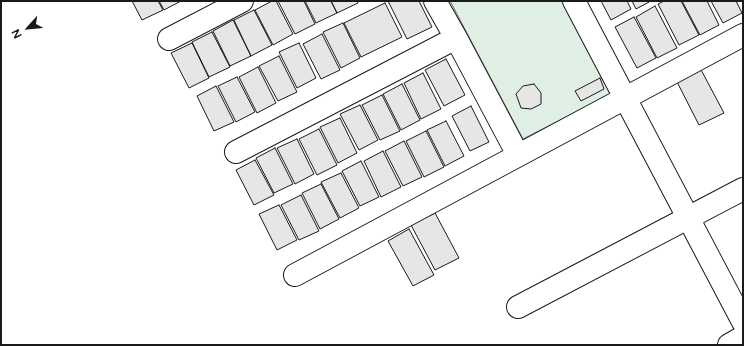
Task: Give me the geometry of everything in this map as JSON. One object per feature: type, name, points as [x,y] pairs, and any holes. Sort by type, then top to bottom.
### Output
[{"type":"street","points":[[169,39],[242,1]]},
{"type":"street","points":[[435,1],[518,155]]},
{"type":"street","points":[[574,1],[743,322]]},
{"type":"street","points":[[295,274],[743,35]]},
{"type":"street","points":[[236,152],[456,38]]},
{"type":"street","points":[[518,307],[743,189]]},
{"type":"street","points":[[729,345],[743,338]]},
{"type":"green space","points":[[450,1],[562,1],[611,94],[523,139]]},
{"type":"building","points":[[132,1],[158,1],[163,10],[142,20]]},
{"type":"building","points":[[159,1],[181,1],[164,10]]},
{"type":"building","points":[[272,1],[276,1],[293,34],[273,45],[255,10]]},
{"type":"building","points":[[278,1],[304,1],[315,24],[295,34]]},
{"type":"building","points":[[305,1],[331,1],[337,13],[316,23]]},
{"type":"building","points":[[331,1],[357,1],[358,3],[337,13]]},
{"type":"building","points":[[388,1],[419,1],[432,27],[407,39]]},
{"type":"building","points":[[601,1],[627,1],[631,9],[611,20]]},
{"type":"building","points":[[632,1],[651,1],[636,9]]},
{"type":"building","points":[[664,1],[681,1],[699,35],[679,45],[658,4]]},
{"type":"building","points":[[682,1],[707,1],[719,25],[700,35]]},
{"type":"building","points":[[711,1],[736,1],[742,13],[723,23]]},
{"type":"building","points":[[385,3],[402,37],[361,57],[344,23]]},
{"type":"building","points":[[655,6],[677,48],[657,58],[636,17]]},
{"type":"building","points":[[254,10],[272,45],[251,56],[234,20]]},
{"type":"building","points":[[634,17],[656,58],[637,68],[615,27]]},
{"type":"building","points":[[233,20],[251,56],[230,66],[213,31]]},
{"type":"building","points":[[343,23],[360,58],[341,68],[323,32]]},
{"type":"building","points":[[212,32],[230,67],[209,77],[192,42]]},
{"type":"building","points":[[322,34],[340,70],[321,79],[303,44]]},
{"type":"building","points":[[192,43],[209,78],[189,88],[171,53]]},
{"type":"building","points":[[299,43],[316,78],[297,88],[279,52]]},
{"type":"building","points":[[279,56],[297,92],[278,101],[259,66]]},
{"type":"building","points":[[446,59],[465,95],[444,106],[425,70]]},
{"type":"building","points":[[699,66],[724,113],[699,125],[675,78]]},
{"type":"building","points":[[258,67],[276,103],[257,113],[239,77]]},
{"type":"building","points":[[423,73],[441,109],[421,119],[404,83]]},
{"type":"building","points":[[237,77],[255,112],[236,122],[218,86]]},
{"type":"building","points":[[600,78],[604,89],[581,101],[575,91]]},
{"type":"building","points":[[402,84],[420,120],[401,130],[383,94]]},
{"type":"building","points":[[534,84],[541,93],[541,104],[531,109],[521,108],[516,94],[523,86]]},
{"type":"building","points":[[216,86],[234,122],[214,131],[197,96]]},
{"type":"building","points":[[382,95],[400,131],[380,140],[362,105]]},
{"type":"building","points":[[360,105],[378,140],[359,150],[340,114]]},
{"type":"building","points":[[471,106],[489,142],[470,151],[452,116]]},
{"type":"building","points":[[340,118],[357,153],[338,163],[320,127]]},
{"type":"building","points":[[446,121],[464,156],[445,166],[427,130]]},
{"type":"building","points":[[319,129],[337,165],[317,175],[299,139]]},
{"type":"building","points":[[426,131],[444,167],[424,177],[406,141]]},
{"type":"building","points":[[297,139],[314,174],[295,184],[277,148]]},
{"type":"building","points":[[404,141],[422,177],[403,186],[385,151]]},
{"type":"building","points":[[275,148],[293,184],[274,193],[256,158]]},
{"type":"building","points":[[383,151],[401,187],[381,197],[364,161]]},
{"type":"building","points":[[255,160],[274,195],[254,205],[236,170]]},
{"type":"building","points":[[361,161],[379,197],[360,206],[342,171]]},
{"type":"building","points":[[341,173],[359,208],[340,218],[321,182]]},
{"type":"building","points":[[321,184],[339,219],[320,229],[302,193]]},
{"type":"building","points":[[301,195],[319,231],[299,240],[281,205]]},
{"type":"building","points":[[279,205],[297,240],[277,250],[259,214]]},
{"type":"building","points":[[435,213],[459,258],[435,270],[411,225]]},
{"type":"building","points":[[409,229],[434,275],[413,286],[388,241]]}]
